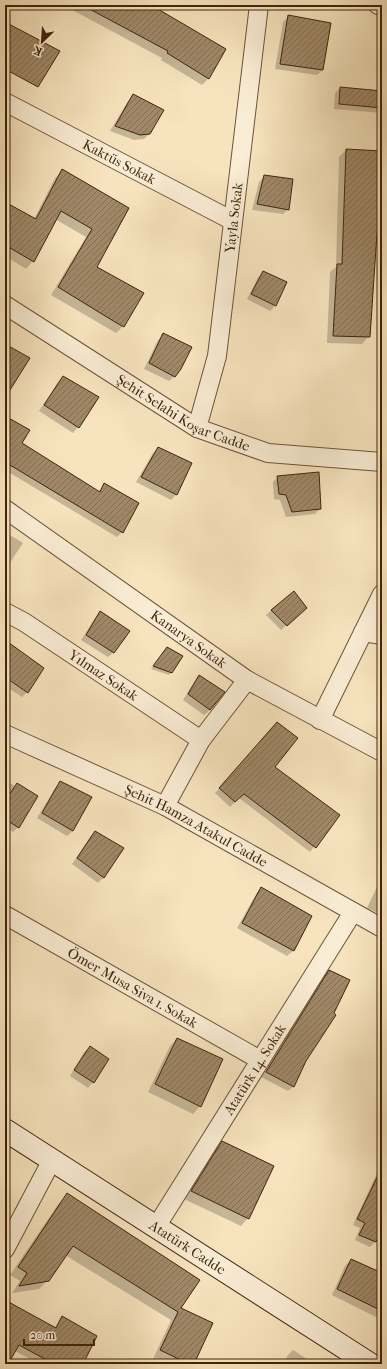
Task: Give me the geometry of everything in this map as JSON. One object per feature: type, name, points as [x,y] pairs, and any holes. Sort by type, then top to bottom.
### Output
[{"type":"main road","name":"Atatürk Cadde","points":[[5,1130],[370,1364]]},
{"type":"street","name":"Yayla Sokak","points":[[197,428],[217,356],[259,5]]},
{"type":"street","points":[[378,5],[382,6]]},
{"type":"street","name":"Kaktüs Sokak","points":[[5,102],[233,221]]},
{"type":"street","name":"Şehit Selahi Koşar Cadde","points":[[5,304],[197,428],[268,453],[382,462]]},
{"type":"street","name":"Kanarya Sokak","points":[[5,509],[246,680],[382,752]]},
{"type":"street","points":[[320,720],[382,594]]},
{"type":"street","name":"Yılmaz Sokak","points":[[5,612],[24,622],[201,740]]},
{"type":"street","points":[[363,632],[382,635]]},
{"type":"street","points":[[165,806],[201,740],[246,680]]},
{"type":"street","name":"Şehit Hamza Atakul Cadde","points":[[5,734],[165,806],[382,928]]},
{"type":"street","name":"Atatürk 14. Sokak","points":[[156,1227],[353,912]]},
{"type":"street","name":"Ömer Musa Siva 1. Sokak","points":[[5,915],[260,1060]]},
{"type":"street","points":[[5,1249],[52,1160]]},
{"type":"building","points":[[82,5],[151,5],[226,49],[209,79],[167,53],[168,51]]},
{"type":"building","points":[[288,15],[331,23],[323,70],[280,64]]},
{"type":"building","points":[[5,22],[60,51],[38,87],[5,69]]},
{"type":"building","points":[[340,87],[382,91],[382,108],[339,104]]},
{"type":"building","points":[[133,94],[164,110],[150,134],[140,135],[115,126]]},
{"type":"building","points":[[346,149],[382,151],[382,233],[377,233],[370,337],[333,336],[337,264],[342,264]]},
{"type":"building","points":[[62,169],[129,208],[97,267],[144,293],[124,327],[58,287],[92,229],[61,211],[34,262],[5,245],[5,202],[36,219]]},
{"type":"building","points":[[264,175],[293,179],[289,210],[257,204]]},
{"type":"building","points":[[263,271],[287,282],[276,306],[251,294]]},
{"type":"building","points":[[163,333],[192,347],[181,369],[175,377],[149,363]]},
{"type":"building","points":[[5,344],[30,358],[5,398]]},
{"type":"building","points":[[63,376],[99,397],[79,428],[44,405]]},
{"type":"building","points":[[5,416],[30,430],[22,443],[100,492],[104,483],[139,503],[123,533],[10,465],[5,472]]},
{"type":"building","points":[[158,447],[192,463],[177,495],[141,477]]},
{"type":"building","points":[[319,472],[321,509],[292,512],[286,495],[279,494],[277,476]]},
{"type":"building","points":[[294,591],[307,608],[287,626],[271,610]]},
{"type":"building","points":[[100,611],[130,631],[114,653],[86,635]]},
{"type":"building","points":[[5,640],[44,668],[28,693],[5,677]]},
{"type":"building","points":[[167,647],[183,656],[172,673],[153,666]]},
{"type":"building","points":[[199,675],[225,692],[210,710],[188,694]]},
{"type":"building","points":[[277,722],[298,738],[275,767],[340,815],[316,848],[244,794],[235,802],[219,788]]},
{"type":"building","points":[[60,781],[92,797],[73,831],[42,813]]},
{"type":"building","points":[[17,783],[38,796],[19,828],[5,819],[5,801]]},
{"type":"building","points":[[95,831],[124,848],[104,878],[77,858]]},
{"type":"building","points":[[261,887],[312,916],[294,951],[242,923]]},
{"type":"building","points":[[329,970],[350,980],[334,1013],[336,1015],[306,1061],[294,1087],[266,1072]]},
{"type":"building","points":[[177,1038],[223,1059],[201,1107],[155,1084]]},
{"type":"building","points":[[90,1046],[109,1059],[94,1083],[74,1070]]},
{"type":"building","points":[[222,1141],[274,1166],[249,1219],[191,1191]]},
{"type":"building","points":[[382,1167],[382,1231],[376,1242],[359,1235],[365,1223],[357,1219]]},
{"type":"building","points":[[67,1193],[200,1280],[181,1308],[213,1323],[194,1364],[189,1364],[160,1350],[178,1312],[73,1246],[49,1281],[19,1286],[27,1273],[18,1267]]},
{"type":"building","points":[[351,1259],[382,1273],[382,1311],[337,1289]]},
{"type":"building","points":[[5,1300],[56,1328],[62,1316],[97,1336],[83,1364],[54,1364],[19,1345],[8,1364],[5,1364]]}]
